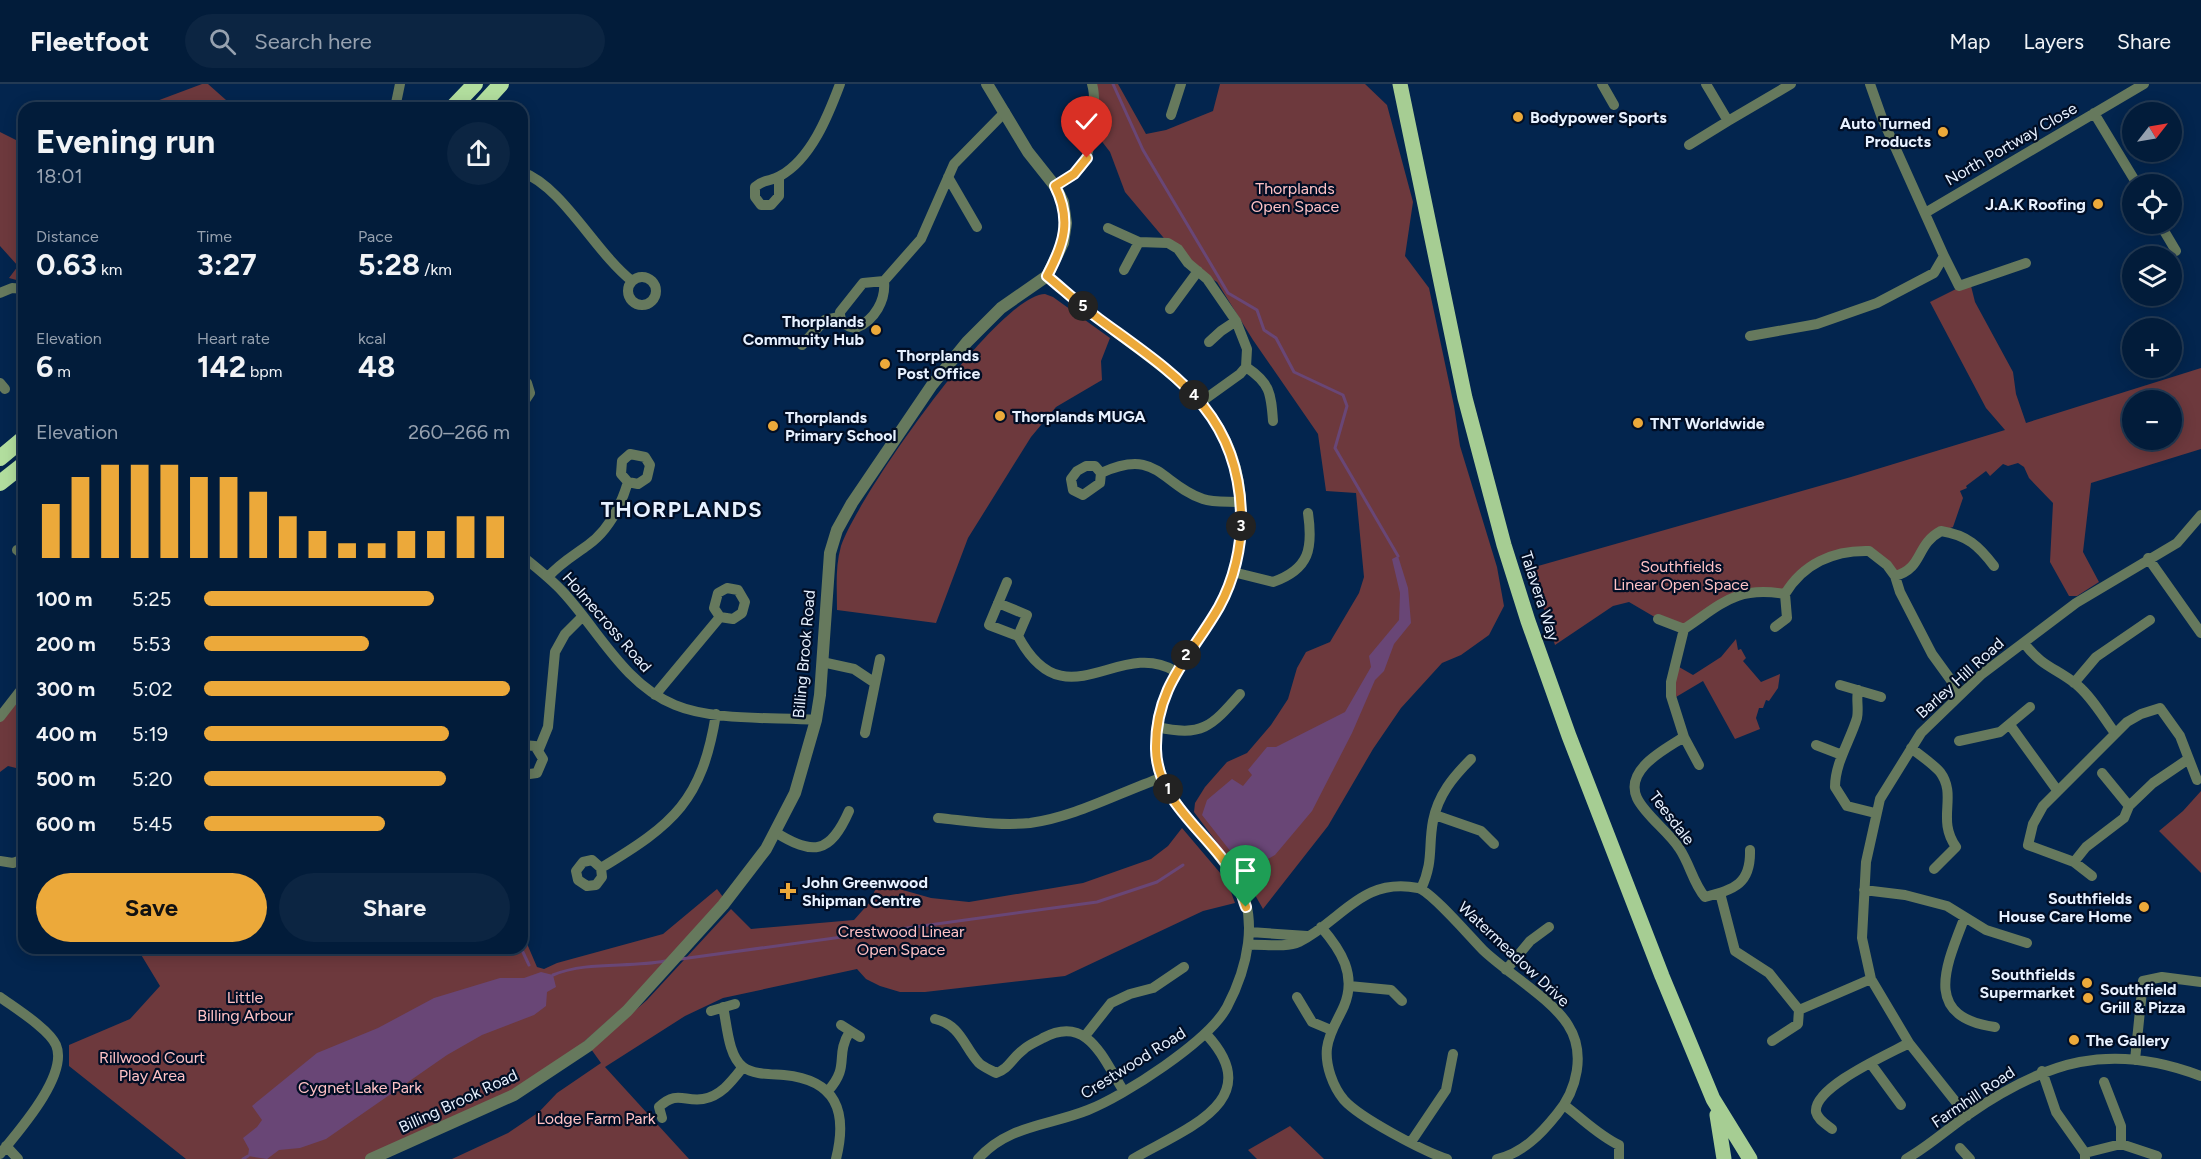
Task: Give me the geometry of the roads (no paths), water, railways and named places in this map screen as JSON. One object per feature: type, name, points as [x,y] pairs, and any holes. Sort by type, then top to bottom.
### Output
[{"type":"highway","points":[[458,102],[476,84]]},
{"type":"highway","points":[[0,458],[18,443]]},
{"type":"highway","points":[[0,483],[18,469]]},
{"type":"main road","name":"Talavera Way","points":[[1400,84],[1465,398],[1504,545],[1569,736],[1633,905],[1713,1099],[1750,1159]]},
{"type":"main road","name":"Talavera Way","points":[[1713,1099],[1724,1159]]},
{"type":"street","points":[[396,102],[400,84]]},
{"type":"street","points":[[476,84],[490,96]]},
{"type":"street","points":[[779,177],[804,154],[820,130],[840,84]]},
{"type":"street","points":[[987,84],[1028,152],[1055,186],[1063,202],[1066,232],[1047,276]]},
{"type":"street","points":[[1055,186],[1074,174],[1087,158],[1093,105],[1092,84]]},
{"type":"street","points":[[1171,115],[1181,84]]},
{"type":"street","points":[[1706,84],[1728,121]]},
{"type":"street","points":[[1689,145],[1791,84]]},
{"type":"street","points":[[1870,84],[1882,118],[1959,286],[2026,263]]},
{"type":"street","name":"North Portway Close","points":[[1927,218],[2144,84]]},
{"type":"street","points":[[1605,85],[1614,105]]},
{"type":"street","points":[[840,317],[850,327],[862,326],[883,300],[884,281],[921,239],[954,164],[1005,112]]},
{"type":"street","points":[[2094,113],[2131,174]]},
{"type":"street","points":[[528,174],[535,177],[551,191],[614,268],[632,281]]},
{"type":"street","points":[[948,177],[977,227]]},
{"type":"street","points":[[1108,228],[1139,242],[1168,243],[1207,279],[1236,321],[1247,349],[1246,367],[1240,374],[1201,402]]},
{"type":"street","points":[[1124,270],[1139,242]]},
{"type":"street","points":[[1750,336],[1817,324],[1877,303],[1934,273],[1944,256]]},
{"type":"street","points":[[1170,309],[1198,271]]},
{"type":"street","name":"Crestwood Road","points":[[978,1159],[995,1142],[1016,1131],[1090,1109],[1188,1050],[1206,1034],[1226,1009],[1239,980],[1249,945],[1250,932],[1246,907],[1237,880],[1183,814],[1161,778],[1156,750],[1157,727],[1175,671],[1221,604],[1233,572],[1240,540],[1241,502],[1238,482],[1226,442],[1201,402],[1163,365],[1097,318],[1047,276]]},
{"type":"street","name":"Billing Brook Road","points":[[372,1159],[514,1095],[588,1046],[627,1011],[732,894],[775,832],[795,793],[816,720],[830,553],[837,530],[852,503],[932,385],[968,342],[1001,308],[1047,276]]},
{"type":"street","points":[[840,317],[844,306],[863,283],[884,281]]},
{"type":"street","points":[[0,293],[12,288],[18,288]]},
{"type":"street","points":[[802,345],[825,320],[840,317]]},
{"type":"street","points":[[1209,342],[1236,321]]},
{"type":"street","points":[[1246,367],[1262,378],[1271,396],[1273,421]]},
{"type":"street","points":[[1101,473],[1116,467],[1139,464],[1156,468],[1190,494],[1206,501],[1241,502]]},
{"type":"street","points":[[548,577],[562,561],[590,544],[609,523],[622,500],[628,482]]},
{"type":"street","points":[[1233,572],[1274,582],[1299,568],[1308,554],[1311,537],[1308,513]]},
{"type":"street","name":"Barley Hill Road","points":[[1967,1116],[1908,1043],[1871,979],[1862,938],[1866,862],[1875,813],[1888,784],[1921,734],[1961,694],[2076,603],[2148,558],[2177,543],[2201,515]]},
{"type":"street","points":[[1895,576],[1912,567],[1926,540],[1941,531],[1956,533],[1978,544],[1994,566]]},
{"type":"street","points":[[1775,627],[1787,618],[1785,594],[1806,568],[1822,559],[1869,551],[1878,557],[1895,576],[1900,592],[1932,654],[1961,694]]},
{"type":"street","points":[[2148,558],[2201,633]]},
{"type":"street","name":"Holmecross Road","points":[[528,561],[548,577],[583,616],[632,678],[655,695],[676,706],[716,714],[816,720]]},
{"type":"street","points":[[1006,582],[989,625],[1018,636],[1030,658],[1042,668],[1060,676],[1094,674],[1140,663],[1156,662],[1175,671]]},
{"type":"street","points":[[1699,765],[1684,737],[1671,696],[1671,682],[1684,629],[1738,594],[1762,590],[1785,594]]},
{"type":"street","points":[[998,603],[1027,615],[1018,636]]},
{"type":"street","points":[[539,749],[548,727],[555,652],[565,634],[583,616]]},
{"type":"street","points":[[655,695],[720,616]]},
{"type":"street","points":[[1658,619],[1684,629]]},
{"type":"street","points":[[2074,683],[2096,657],[2150,620]]},
{"type":"street","points":[[2024,643],[2045,666],[2086,693],[2115,733]]},
{"type":"street","points":[[865,733],[880,659]]},
{"type":"street","points":[[822,662],[854,669],[875,683]]},
{"type":"street","points":[[1840,685],[1881,696]]},
{"type":"street","points":[[1858,690],[1856,702],[1858,714],[1834,779],[1839,796],[1847,806],[1875,813]]},
{"type":"street","points":[[0,717],[18,694]]},
{"type":"street","points":[[1157,727],[1186,732],[1199,731],[1217,721],[1240,694]]},
{"type":"street","points":[[1959,741],[1971,737],[1983,737],[2010,725],[2030,707]]},
{"type":"street","points":[[2092,876],[2074,862],[2028,845],[2037,814],[2057,790],[2086,765],[2115,733],[2141,714],[2160,708],[2180,736],[2187,760],[2197,780]]},
{"type":"street","points":[[601,868],[648,839],[684,803],[700,780],[711,748],[716,714]]},
{"type":"street","points":[[2010,725],[2057,790]]},
{"type":"street","name":"Teesdale","points":[[1684,737],[1650,760],[1640,771],[1637,797],[1679,848],[1696,887],[1705,897],[1720,893]]},
{"type":"street","points":[[528,744],[539,749],[543,759],[540,770],[532,776],[528,776]]},
{"type":"street","points":[[1816,745],[1842,755]]},
{"type":"street","points":[[1911,748],[1939,771],[1948,794],[1945,824],[1948,835],[1956,847],[1934,869]]},
{"type":"street","points":[[1249,945],[1297,943],[1368,892],[1385,887],[1421,889],[1432,856],[1435,815],[1449,783],[1472,759]]},
{"type":"street","points":[[2074,862],[2086,848],[2124,818],[2129,806],[2153,783],[2187,760]]},
{"type":"street","points":[[2102,773],[2129,806]]},
{"type":"street","points":[[938,818],[1004,825],[1031,822],[1083,808],[1161,778]]},
{"type":"street","points":[[775,832],[799,847],[815,848],[832,841],[849,811]]},
{"type":"street","points":[[1435,815],[1480,831],[1494,844]]},
{"type":"street","points":[[1750,850],[1749,874],[1739,883],[1720,893],[1735,951],[1769,973],[1799,1010],[1797,1024],[1772,1041]]},
{"type":"street","points":[[0,861],[18,861]]},
{"type":"street","name":"Watermeadow Drive","points":[[1421,889],[1506,970],[1554,1010],[1568,1025],[1576,1044],[1577,1069],[1574,1088],[1564,1105],[1528,1145],[1508,1157],[1497,1159]]},
{"type":"street","points":[[1864,890],[1927,900],[1947,906],[1964,919],[1986,930],[2027,943]]},
{"type":"street","points":[[1964,919],[1946,964],[1947,999],[1963,1019],[1995,1027]]},
{"type":"street","points":[[1321,927],[1339,947],[1346,964],[1349,986],[1345,1003],[1331,1030],[1327,1050],[1329,1068],[1335,1086],[1344,1100],[1357,1111],[1411,1142],[1447,1159]]},
{"type":"street","points":[[1506,970],[1530,941],[1549,927]]},
{"type":"street","points":[[1250,932],[1307,936]]},
{"type":"street","points":[[1084,1036],[1111,1004],[1130,994],[1153,988],[1184,968]]},
{"type":"street","points":[[2134,1060],[2143,981],[2162,977],[2201,982]]},
{"type":"street","points":[[1799,1010],[1871,979]]},
{"type":"street","points":[[1349,986],[1391,990],[1402,1001]]},
{"type":"street","points":[[0,997],[49,1035],[56,1044],[59,1056],[56,1069],[40,1102],[3,1150],[18,1159]]},
{"type":"street","points":[[1297,997],[1312,1022],[1331,1030]]},
{"type":"street","points":[[711,1011],[735,1004]]},
{"type":"street","points":[[723,1007],[734,1057],[743,1067],[754,1072],[803,1078],[828,1091],[841,1120],[836,1159]]},
{"type":"street","points":[[936,1019],[944,1021],[965,1039],[979,1063],[996,1073],[1005,1071],[1024,1048],[1052,1034],[1075,1031],[1094,1044],[1123,1090]]},
{"type":"street","points":[[828,1091],[842,1072],[841,1048],[845,1028],[860,1037]]},
{"type":"street","points":[[1133,1159],[1211,1113],[1225,1097],[1230,1076],[1227,1061],[1206,1034]]},
{"type":"street","points":[[1832,1129],[1818,1118],[1816,1110],[1818,1101],[1852,1072],[1908,1043]]},
{"type":"street","points":[[1411,1142],[1446,1090],[1453,1054]]},
{"type":"street","name":"Farmhill Road","points":[[1906,1159],[2004,1091],[2042,1071],[2101,1059],[2134,1060],[2158,1062],[2201,1076]]},
{"type":"street","points":[[1871,1064],[1901,1105]]},
{"type":"street","points":[[663,1118],[659,1107],[667,1099],[683,1096],[701,1099],[716,1094],[726,1087],[743,1067]]},
{"type":"street","points":[[2042,1071],[2056,1112],[2085,1156],[2121,1144],[2157,1156]]},
{"type":"street","points":[[2104,1082],[2121,1126],[2121,1144]]},
{"type":"street","points":[[1564,1105],[1590,1125],[1600,1136],[1619,1145],[1619,1159]]},
{"type":"street","points":[[1960,1148],[1970,1159]]},
{"type":"waterway","points":[[1113,84],[1143,150],[1228,293],[1257,310],[1264,330],[1276,338],[1294,372],[1343,395],[1347,406],[1335,448],[1398,556]]},
{"type":"waterway","points":[[681,959],[1097,902],[1157,882],[1183,865]]},
{"type":"waterway","points":[[524,954],[529,965]]},
{"type":"waterway","points":[[553,975],[593,966],[665,961]]},
{"type":"waterway","points":[[243,1159],[248,1156]]},
{"type":"place","name":"Bodypower Sports","points":[[1518,117]]},
{"type":"place","name":"Auto Turned Products","points":[[1943,132]]},
{"type":"place","name":"J.A.K Roofing","points":[[2098,204]]},
{"type":"place","name":"Thorplands Community Hub","points":[[876,330]]},
{"type":"place","name":"Thorplands Post Office","points":[[885,364]]},
{"type":"place","name":"Thorplands MUGA","points":[[1000,416]]},
{"type":"place","name":"TNT Worldwide","points":[[1638,423]]},
{"type":"place","name":"Thorplands Primary School","points":[[773,426]]},
{"type":"place","name":"John Greenwood Shipman Centre","points":[[788,891]]},
{"type":"place","name":"Southfields House Care Home","points":[[2144,907]]},
{"type":"place","name":"Southfields Supermarket","points":[[2087,983]]},
{"type":"place","name":"Southfield Grill & Pizza","points":[[2088,998]]},
{"type":"place","name":"The Gallery","points":[[2074,1040]]},
{"type":"district","name":"THORPLANDS","points":[[682,509]]},
{"type":"park label","name":"Thorplands Open Space","points":[[1295,197]]},
{"type":"park label","name":"Southfields Linear Open Space","points":[[1681,575]]},
{"type":"park label","name":"Crestwood Linear Open Space","points":[[901,940]]},
{"type":"park label","name":"Little Billing Arbour","points":[[245,1006]]},
{"type":"park label","name":"Rillwood Court Play Area","points":[[152,1066]]},
{"type":"park label","name":"Cygnet Lake Park","points":[[360,1087]]},
{"type":"park label","name":"Lodge Farm Park","points":[[596,1118]]}]
